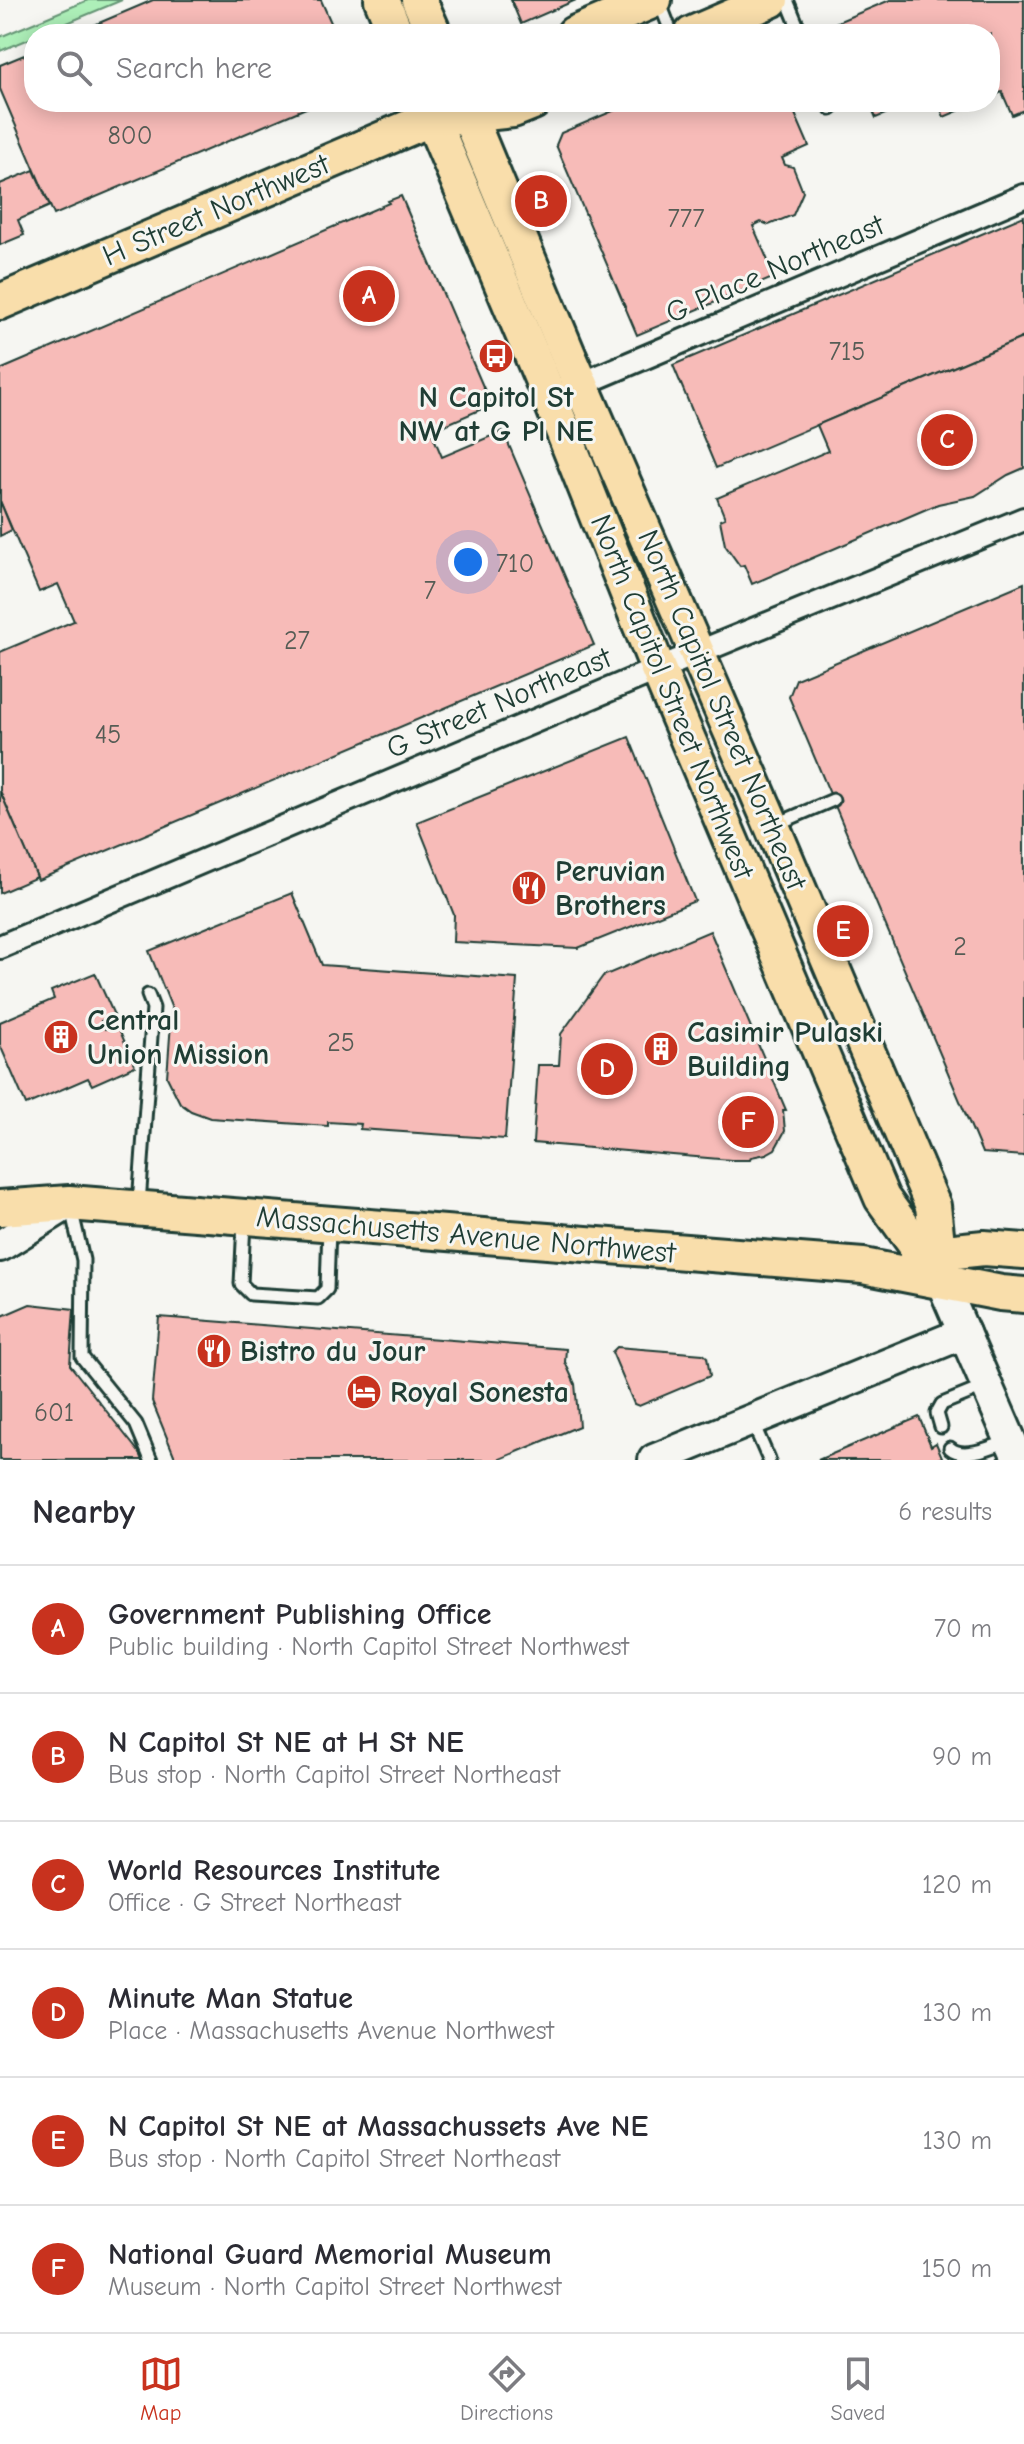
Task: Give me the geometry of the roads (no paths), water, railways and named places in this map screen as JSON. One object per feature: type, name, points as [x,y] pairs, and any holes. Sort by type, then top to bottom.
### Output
[{"type":"main road","points":[[382,0],[392,24]]},
{"type":"main road","points":[[419,0],[430,24]]},
{"type":"main road","points":[[598,24],[657,0]]},
{"type":"main road","points":[[715,24],[771,0]]},
{"type":"main road","name":"H Street Northwest","points":[[0,302],[439,112]]},
{"type":"main road","name":"North Capitol Street Northeast","points":[[450,112],[566,391],[698,654],[933,1206],[933,1262]]},
{"type":"main road","name":"North Capitol Street Northwest","points":[[566,391],[658,669],[882,1198],[933,1262]]},
{"type":"main road","points":[[733,843],[772,826]]},
{"type":"main road","name":"Massachusetts Avenue Northwest","points":[[0,1183],[69,1203]]},
{"type":"main road","name":"Massachusetts Avenue Northwest","points":[[0,1208],[69,1203],[863,1266],[933,1262],[984,1248],[1024,1251]]},
{"type":"main road","points":[[933,1262],[1001,1293],[1024,1295]]},
{"type":"street","name":"G Place Northeast","points":[[566,391],[1024,196]]},
{"type":"street","name":"G Street Northeast","points":[[0,947],[658,669],[1024,519]]},
{"type":"street","points":[[0,1246],[69,1203]]},
{"type":"street","points":[[933,1262],[1014,1450]]},
{"type":"street","points":[[654,1460],[964,1333]]},
{"type":"lane","points":[[657,0],[668,24]]},
{"type":"lane","points":[[787,0],[797,24]]},
{"type":"lane","points":[[772,826],[833,800]]},
{"type":"lane","points":[[139,1209],[153,1008],[148,995]]},
{"type":"lane","points":[[69,1203],[83,1260],[82,1357],[136,1424],[151,1460]]},
{"type":"lane","points":[[244,1217],[241,1284],[251,1294],[318,1298],[327,1289],[329,1224]]},
{"type":"lane","points":[[941,1427],[937,1413],[942,1404],[987,1386]]},
{"type":"lane","points":[[751,1420],[769,1460]]},
{"type":"lane","points":[[950,1448],[955,1455],[963,1457],[1014,1450]]},
{"type":"place","name":"N Capitol St NE at H St NE","points":[[541,201]]},
{"type":"place","name":"Government Publishing Office","points":[[369,296]]},
{"type":"place","name":"N Capitol St NW at G Pl NE","points":[[496,356]]},
{"type":"place","name":"World Resources Institute","points":[[947,440]]},
{"type":"place","name":"Peruvian Brothers","points":[[529,888]]},
{"type":"place","name":"N Capitol St NE at Massachussets Ave NE","points":[[843,931]]},
{"type":"place","name":"Central Union Mission","points":[[61,1037]]},
{"type":"place","name":"Casimir Pulaski Building","points":[[661,1049]]},
{"type":"place","name":"Minute Man Statue","points":[[607,1069]]},
{"type":"place","name":"National Guard Memorial Museum","points":[[748,1122]]},
{"type":"place","name":"Bistro du Jour","points":[[214,1351]]},
{"type":"place","name":"Royal Sonesta","points":[[364,1392]]}]
